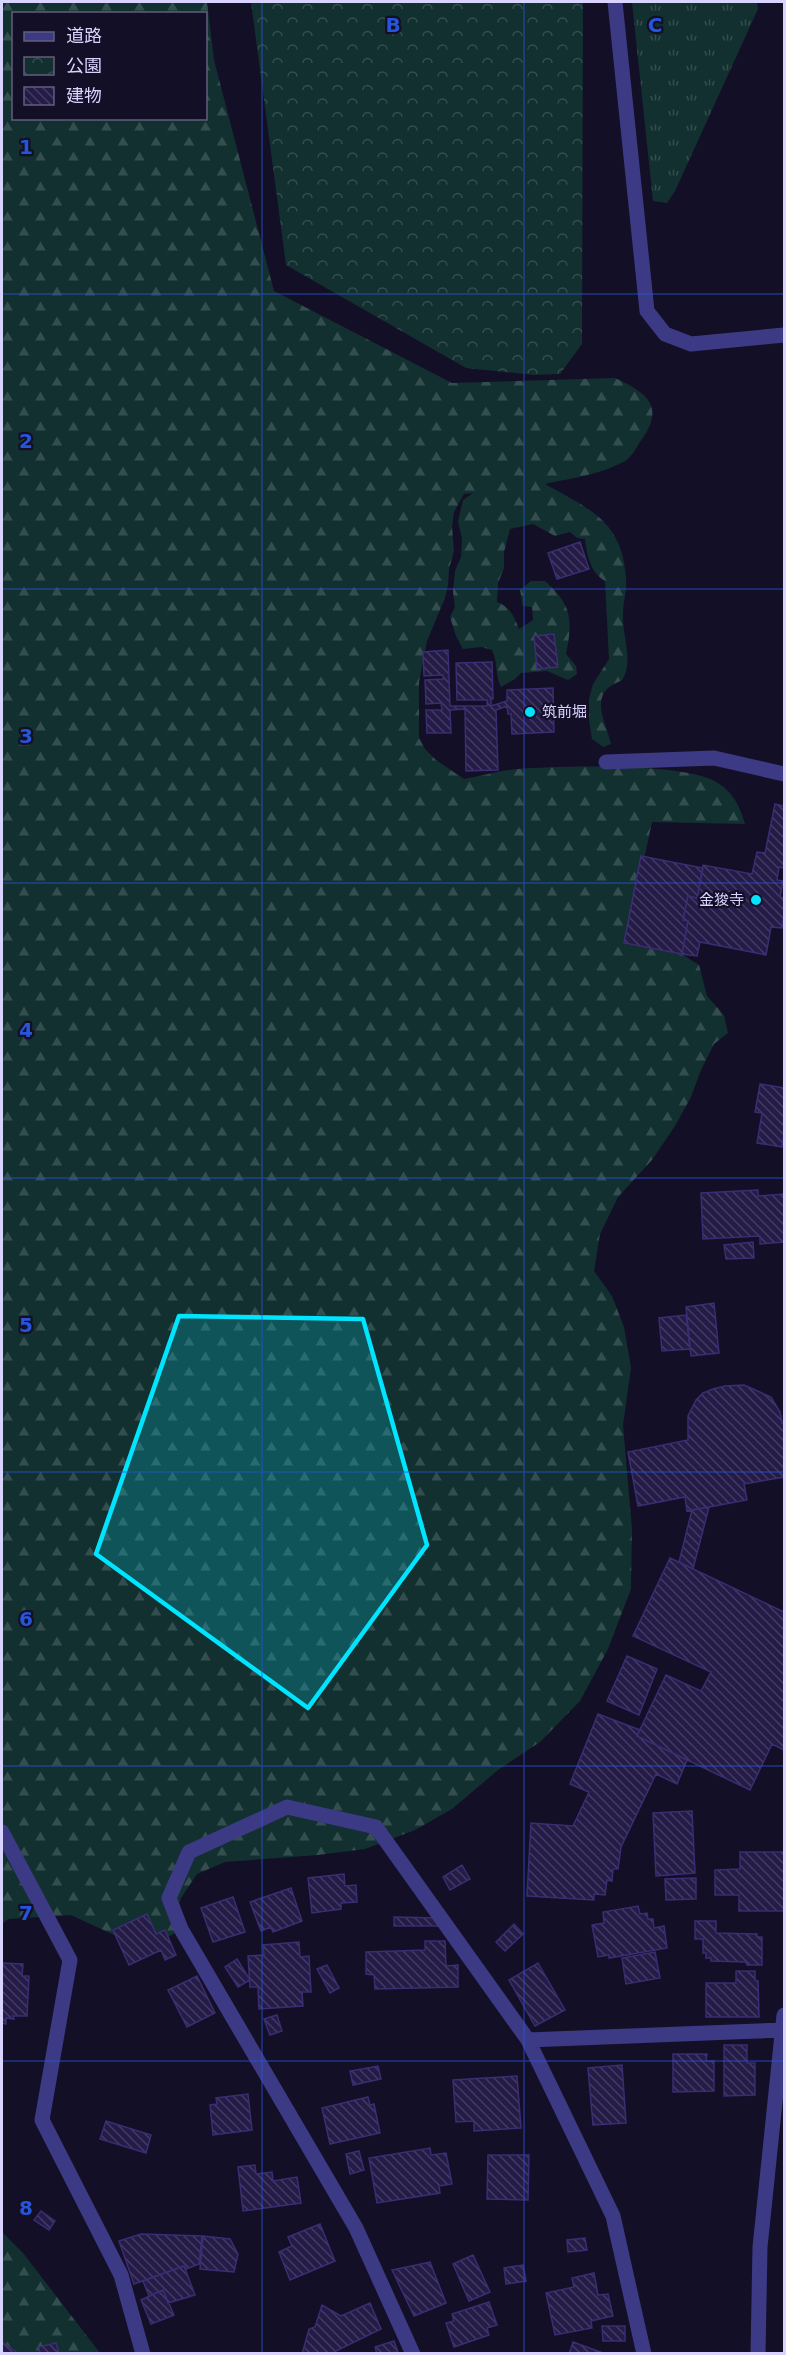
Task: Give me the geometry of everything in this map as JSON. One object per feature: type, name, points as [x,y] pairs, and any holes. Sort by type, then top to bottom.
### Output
[{"type":"street","points":[[615,2],[646,311],[665,334],[691,344],[784,335]]},
{"type":"street","points":[[606,762],[714,758],[784,774]]},
{"type":"street","points":[[413,2354],[356,2228],[181,1929],[170,1898],[189,1852],[287,1807],[376,1827],[528,2040],[613,2216],[644,2354]]},
{"type":"street","points":[[2,1832],[70,1960],[42,2120],[121,2275],[143,2354]]},
{"type":"street","points":[[758,2354],[760,2247],[784,2015]]},
{"type":"street","points":[[528,2040],[783,2030]]},
{"type":"highlighted area","points":[[179,1316],[363,1319],[427,1545],[308,1708],[96,1554]]},
{"type":"green space","points":[[2,2],[207,2],[214,60],[274,291],[452,383],[615,378],[643,394],[649,401],[652,417],[649,427],[628,459],[596,473],[545,484],[589,509],[600,519],[618,542],[623,558],[626,583],[623,622],[627,667],[622,680],[605,691],[601,705],[611,744],[603,747],[592,739],[589,720],[589,699],[593,684],[609,659],[605,581],[593,568],[588,557],[585,539],[577,538],[570,532],[555,536],[533,524],[510,529],[504,552],[504,568],[498,583],[497,602],[511,612],[519,629],[533,620],[532,607],[523,606],[520,590],[531,581],[545,581],[561,598],[570,622],[566,654],[576,666],[577,674],[568,680],[547,671],[521,673],[501,687],[492,650],[481,647],[463,649],[450,617],[455,607],[453,592],[455,571],[461,557],[462,539],[458,521],[463,500],[473,493],[464,494],[454,512],[452,527],[454,551],[448,585],[427,641],[419,682],[419,738],[425,749],[436,760],[464,779],[518,769],[621,767],[702,776],[718,783],[728,791],[738,806],[745,824],[652,822],[626,944],[683,955],[699,965],[707,996],[724,1015],[728,1033],[714,1044],[691,1097],[675,1126],[652,1160],[618,1197],[600,1234],[594,1271],[612,1296],[624,1327],[631,1368],[623,1425],[632,1529],[631,1589],[608,1649],[580,1701],[540,1742],[498,1770],[452,1809],[415,1830],[365,1849],[225,1862],[197,1874],[181,1898],[174,1920],[174,1934],[147,1946],[125,1940],[71,1915],[8,1919],[2,1924]]},
{"type":"green space","points":[[251,2],[583,2],[582,344],[560,374],[535,375],[466,368],[286,265]]},
{"type":"green space","points":[[632,2],[757,2],[758,9],[675,191],[667,203],[653,201]]},
{"type":"green space","points":[[2,2232],[23,2253],[100,2353],[2,2353]]},
{"type":"building","points":[[580,542],[589,569],[557,579],[548,553]]},
{"type":"building","points":[[554,634],[558,667],[537,669],[534,636]]},
{"type":"building","name":"筑前堀","points":[[448,650],[450,706],[487,706],[487,700],[457,700],[456,663],[492,662],[493,699],[491,699],[491,706],[507,701],[507,690],[553,688],[554,732],[512,734],[511,714],[508,714],[507,706],[496,710],[498,770],[466,771],[465,709],[450,710],[451,733],[427,733],[426,710],[442,710],[441,703],[426,704],[425,680],[443,679],[443,675],[424,676],[423,652]]},
{"type":"building","points":[[775,804],[784,806],[784,868],[779,867],[777,880],[783,881],[780,897],[784,898],[784,914],[782,928],[771,927],[766,955],[700,942],[697,956],[682,954],[688,921],[683,920],[688,896],[697,898],[703,865],[752,874],[757,852],[765,853]]},
{"type":"building","points":[[641,856],[703,868],[697,898],[688,896],[683,920],[688,921],[682,954],[624,943]]},
{"type":"building","points":[[760,1084],[784,1088],[782,1147],[757,1143],[762,1113],[755,1112]]},
{"type":"building","points":[[758,1190],[758,1196],[784,1194],[784,1242],[760,1244],[760,1236],[703,1239],[701,1193]]},
{"type":"building","points":[[753,1242],[754,1258],[726,1259],[724,1245]]},
{"type":"building","points":[[714,1303],[719,1353],[691,1356],[686,1307]]},
{"type":"building","points":[[686,1315],[690,1349],[662,1351],[659,1318]]},
{"type":"building","points":[[744,1385],[771,1397],[780,1412],[782,1423],[784,1422],[784,1477],[744,1484],[747,1500],[687,1511],[685,1497],[638,1506],[628,1452],[688,1440],[688,1416],[696,1400],[703,1393],[725,1386]]},
{"type":"building","points":[[709,1507],[693,1569],[679,1562],[692,1510]]},
{"type":"building","points":[[670,1558],[784,1612],[784,1750],[772,1744],[750,1790],[637,1736],[666,1675],[701,1691],[711,1672],[633,1636]]},
{"type":"building","points":[[627,1656],[657,1669],[639,1715],[607,1701]]},
{"type":"building","points":[[598,1714],[640,1730],[637,1736],[687,1760],[677,1784],[656,1774],[621,1847],[618,1869],[613,1869],[612,1881],[607,1880],[605,1895],[594,1894],[594,1900],[527,1896],[531,1823],[573,1826],[589,1792],[570,1784]]},
{"type":"building","points":[[692,1811],[695,1873],[656,1876],[653,1813]]},
{"type":"building","points":[[740,1852],[784,1852],[784,1911],[739,1911],[739,1895],[715,1895],[715,1870],[740,1869]]},
{"type":"building","points":[[462,1865],[470,1879],[450,1890],[443,1877]]},
{"type":"building","points":[[344,1874],[345,1886],[356,1885],[357,1902],[341,1903],[341,1909],[312,1913],[308,1878]]},
{"type":"building","points":[[696,1878],[696,1899],[666,1900],[665,1879]]},
{"type":"building","points":[[291,1888],[302,1921],[273,1932],[271,1927],[261,1931],[250,1902]]},
{"type":"building","points":[[233,1897],[245,1932],[213,1942],[201,1908]]},
{"type":"building","points":[[638,1906],[640,1914],[647,1913],[648,1919],[653,1919],[654,1928],[664,1926],[667,1948],[609,1958],[609,1955],[598,1957],[592,1925],[604,1923],[603,1912]]},
{"type":"building","points":[[147,1914],[156,1934],[165,1930],[176,1955],[165,1960],[161,1950],[129,1965],[113,1930]]},
{"type":"building","points":[[394,1917],[439,1918],[439,1926],[394,1926]]},
{"type":"building","points":[[695,1921],[716,1921],[716,1933],[757,1934],[757,1937],[762,1937],[762,1965],[711,1961],[711,1958],[706,1958],[706,1953],[703,1953],[703,1939],[695,1939]]},
{"type":"building","points":[[514,1924],[523,1934],[505,1951],[496,1942]]},
{"type":"building","points":[[425,1941],[445,1941],[446,1966],[458,1965],[458,1987],[375,1989],[374,1975],[366,1974],[366,1952],[425,1950]]},
{"type":"building","points":[[299,1942],[300,1957],[309,1956],[311,1992],[302,1992],[303,2006],[259,2009],[258,1987],[250,1987],[248,1956],[264,1955],[263,1945]]},
{"type":"building","points":[[655,1952],[660,1978],[626,1984],[622,1958]]},
{"type":"building","points":[[237,1959],[250,1980],[238,1987],[225,1967]]},
{"type":"building","points":[[2,1963],[23,1964],[22,1976],[29,1976],[27,2016],[6,2018],[6,2024],[2,2023]]},
{"type":"building","points":[[538,1963],[565,2010],[535,2026],[509,1980]]},
{"type":"building","points":[[327,1965],[339,1988],[330,1993],[317,1969]]},
{"type":"building","points":[[736,1971],[755,1971],[755,1980],[758,1981],[759,2017],[706,2017],[706,1983],[736,1983]]},
{"type":"building","points":[[197,1976],[215,2013],[187,2027],[168,1990]]},
{"type":"building","points":[[277,2015],[282,2031],[270,2035],[264,2019]]},
{"type":"building","points":[[724,2045],[747,2045],[747,2063],[755,2063],[755,2095],[724,2096]]},
{"type":"building","points":[[673,2054],[707,2054],[706,2061],[714,2061],[714,2091],[673,2092]]},
{"type":"building","points":[[622,2065],[626,2123],[593,2125],[588,2068]]},
{"type":"building","points":[[378,2066],[381,2079],[353,2085],[350,2071]]},
{"type":"building","points":[[517,2076],[521,2128],[474,2131],[474,2121],[456,2122],[453,2080]]},
{"type":"building","points":[[248,2094],[252,2130],[213,2135],[210,2105],[217,2104],[216,2098]]},
{"type":"building","points":[[368,2097],[370,2105],[374,2104],[380,2133],[330,2144],[322,2108]]},
{"type":"building","points":[[106,2121],[151,2135],[146,2153],[100,2139]]},
{"type":"building","points":[[430,2148],[431,2155],[446,2153],[452,2184],[439,2186],[440,2193],[377,2203],[369,2158]]},
{"type":"building","points":[[359,2151],[364,2170],[350,2174],[346,2154]]},
{"type":"building","points":[[488,2155],[529,2155],[528,2200],[487,2199]]},
{"type":"building","points":[[255,2165],[256,2174],[272,2172],[273,2181],[297,2177],[301,2203],[243,2211],[238,2167]]},
{"type":"building","points":[[41,2211],[55,2221],[49,2230],[34,2220]]},
{"type":"building","points":[[320,2224],[335,2261],[290,2280],[279,2252],[292,2246],[288,2237]]},
{"type":"building","points":[[141,2234],[202,2236],[199,2264],[186,2269],[184,2266],[134,2284],[119,2241]]},
{"type":"building","points":[[203,2236],[230,2239],[238,2254],[234,2272],[200,2269]]},
{"type":"building","points":[[585,2238],[587,2250],[568,2252],[567,2240]]},
{"type":"building","points":[[473,2255],[490,2292],[469,2301],[453,2264]]},
{"type":"building","points":[[430,2262],[446,2303],[414,2316],[392,2270]]},
{"type":"building","points":[[523,2265],[526,2281],[506,2284],[504,2268]]},
{"type":"building","points":[[184,2266],[195,2295],[168,2303],[163,2290],[149,2296],[143,2281]]},
{"type":"building","points":[[594,2273],[598,2295],[608,2294],[613,2316],[591,2321],[592,2328],[555,2335],[546,2293],[574,2287],[572,2278]]},
{"type":"building","points":[[163,2290],[174,2315],[151,2324],[141,2300]]},
{"type":"building","points":[[489,2302],[497,2325],[487,2328],[489,2335],[454,2347],[446,2323],[454,2321],[452,2314]]},
{"type":"building","points":[[370,2303],[381,2329],[330,2354],[302,2354],[309,2329],[315,2327],[322,2305],[341,2316]]},
{"type":"building","points":[[602,2326],[625,2326],[625,2341],[603,2341]]},
{"type":"building","points":[[394,2341],[398,2352],[377,2354],[375,2347]]},
{"type":"building","points":[[2,2342],[19,2354],[2,2354]]},
{"type":"building","points":[[573,2342],[606,2354],[569,2354]]},
{"type":"building","points":[[56,2343],[59,2354],[40,2354],[39,2347]]},
{"type":"place","name":"筑前堀","points":[[530,712]]},
{"type":"place","name":"金狻寺","points":[[756,900]]}]
